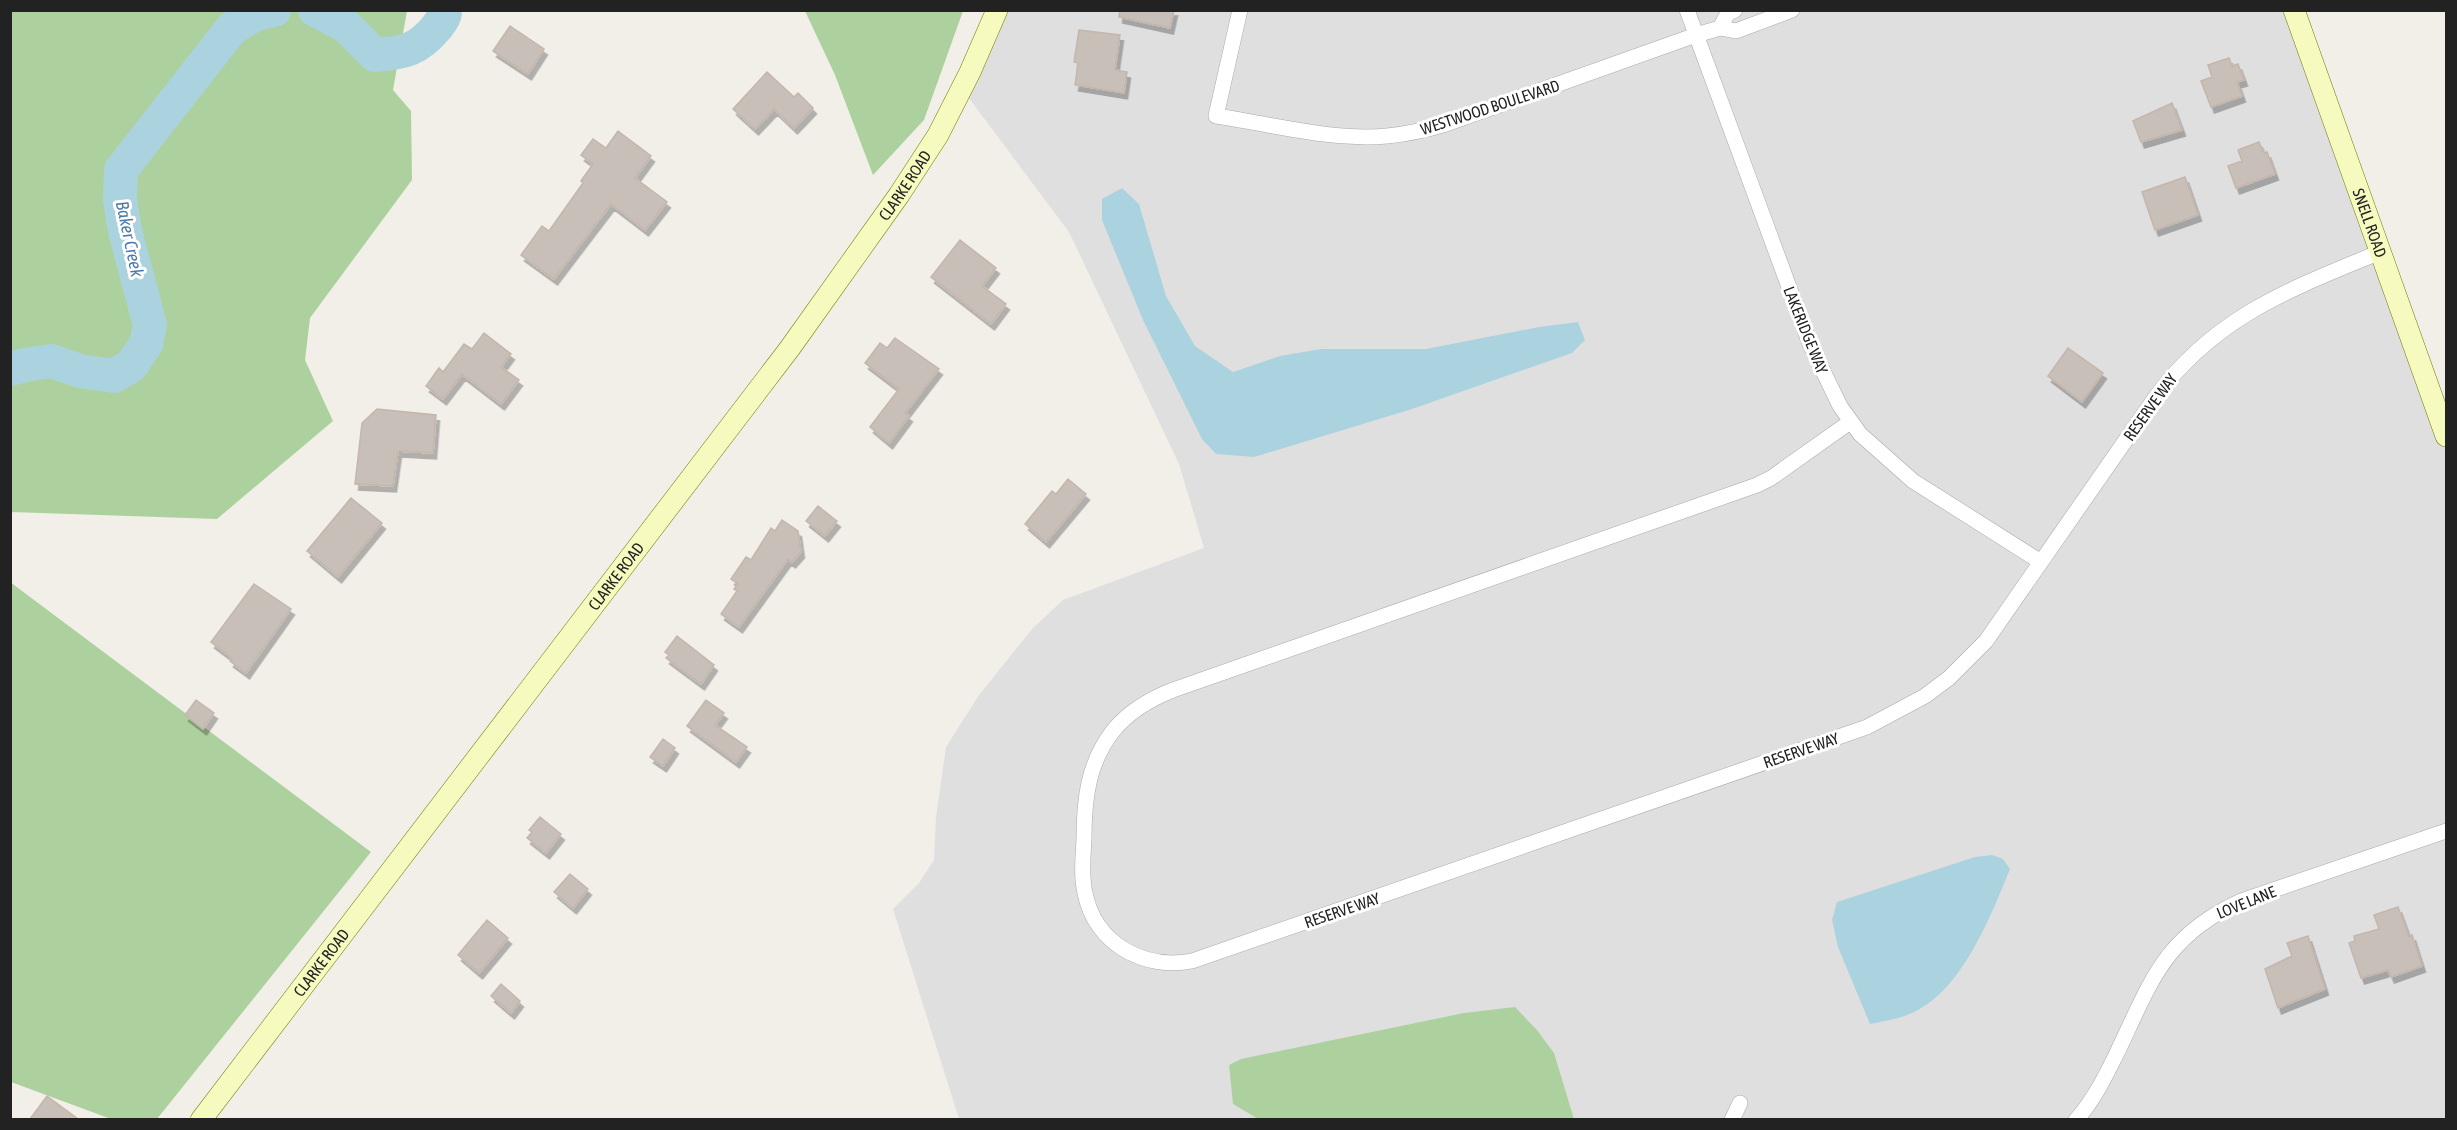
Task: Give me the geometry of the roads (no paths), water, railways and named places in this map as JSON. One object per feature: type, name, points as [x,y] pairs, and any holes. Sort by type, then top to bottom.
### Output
[{"type":"street","name":"CLARKE ROAD","points":[[201,1119],[790,348],[899,195],[938,135],[970,72],[997,10]]},
{"type":"street","name":"WESTWOOD BOULEVARD","points":[[1240,10],[1216,116],[1343,135],[1386,136],[1446,124],[1695,35],[1720,28],[1736,31],[1792,10]]},
{"type":"street","name":"LAKERIDGE WAY","points":[[1687,10],[1810,344],[1830,389],[1850,422],[1872,447],[1913,481],[2041,562]]},
{"type":"street","points":[[1720,28],[1728,13],[1735,10]]},
{"type":"street","name":"SNELL ROAD","points":[[2294,10],[2446,436]]},
{"type":"street","name":"RESERVE WAY","points":[[1850,422],[1771,478],[1749,489],[1173,690],[1137,708],[1113,731],[1098,756],[1085,798],[1084,883],[1086,899],[1098,926],[1116,944],[1142,958],[1171,963],[1192,961],[1867,727],[1908,707],[1948,678],[1991,634],[2155,398],[2197,349],[2233,321],[2260,305],[2380,252]]},
{"type":"street","name":"LOVE LANE","points":[[2076,1119],[2090,1103],[2107,1074],[2162,964],[2194,928],[2210,916],[2241,901],[2446,831]]},
{"type":"street","points":[[1732,1119],[1740,1103]]},
{"type":"water","points":[[1122,188],[1139,204],[1166,296],[1195,346],[1233,372],[1280,356],[1321,349],[1426,349],[1539,327],[1578,322],[1585,340],[1572,353],[1412,409],[1254,457],[1216,454],[1202,439],[1143,320],[1102,220],[1102,199]]},
{"type":"water","points":[[1992,855],[2003,859],[2010,869],[1994,908],[1961,969],[1931,1001],[1914,1012],[1870,1024],[1838,947],[1832,920],[1837,902],[1975,857]]},
{"type":"waterway","name":"Baker Creek","points":[[10,369],[51,361],[80,371],[114,376],[131,366],[146,344],[150,325],[125,231],[120,200],[121,170],[232,28],[256,14],[274,10]]},
{"type":"waterway","name":"Baker Creek","points":[[315,10],[346,26],[375,55],[394,53],[417,45],[437,27],[444,17],[445,10]]}]
